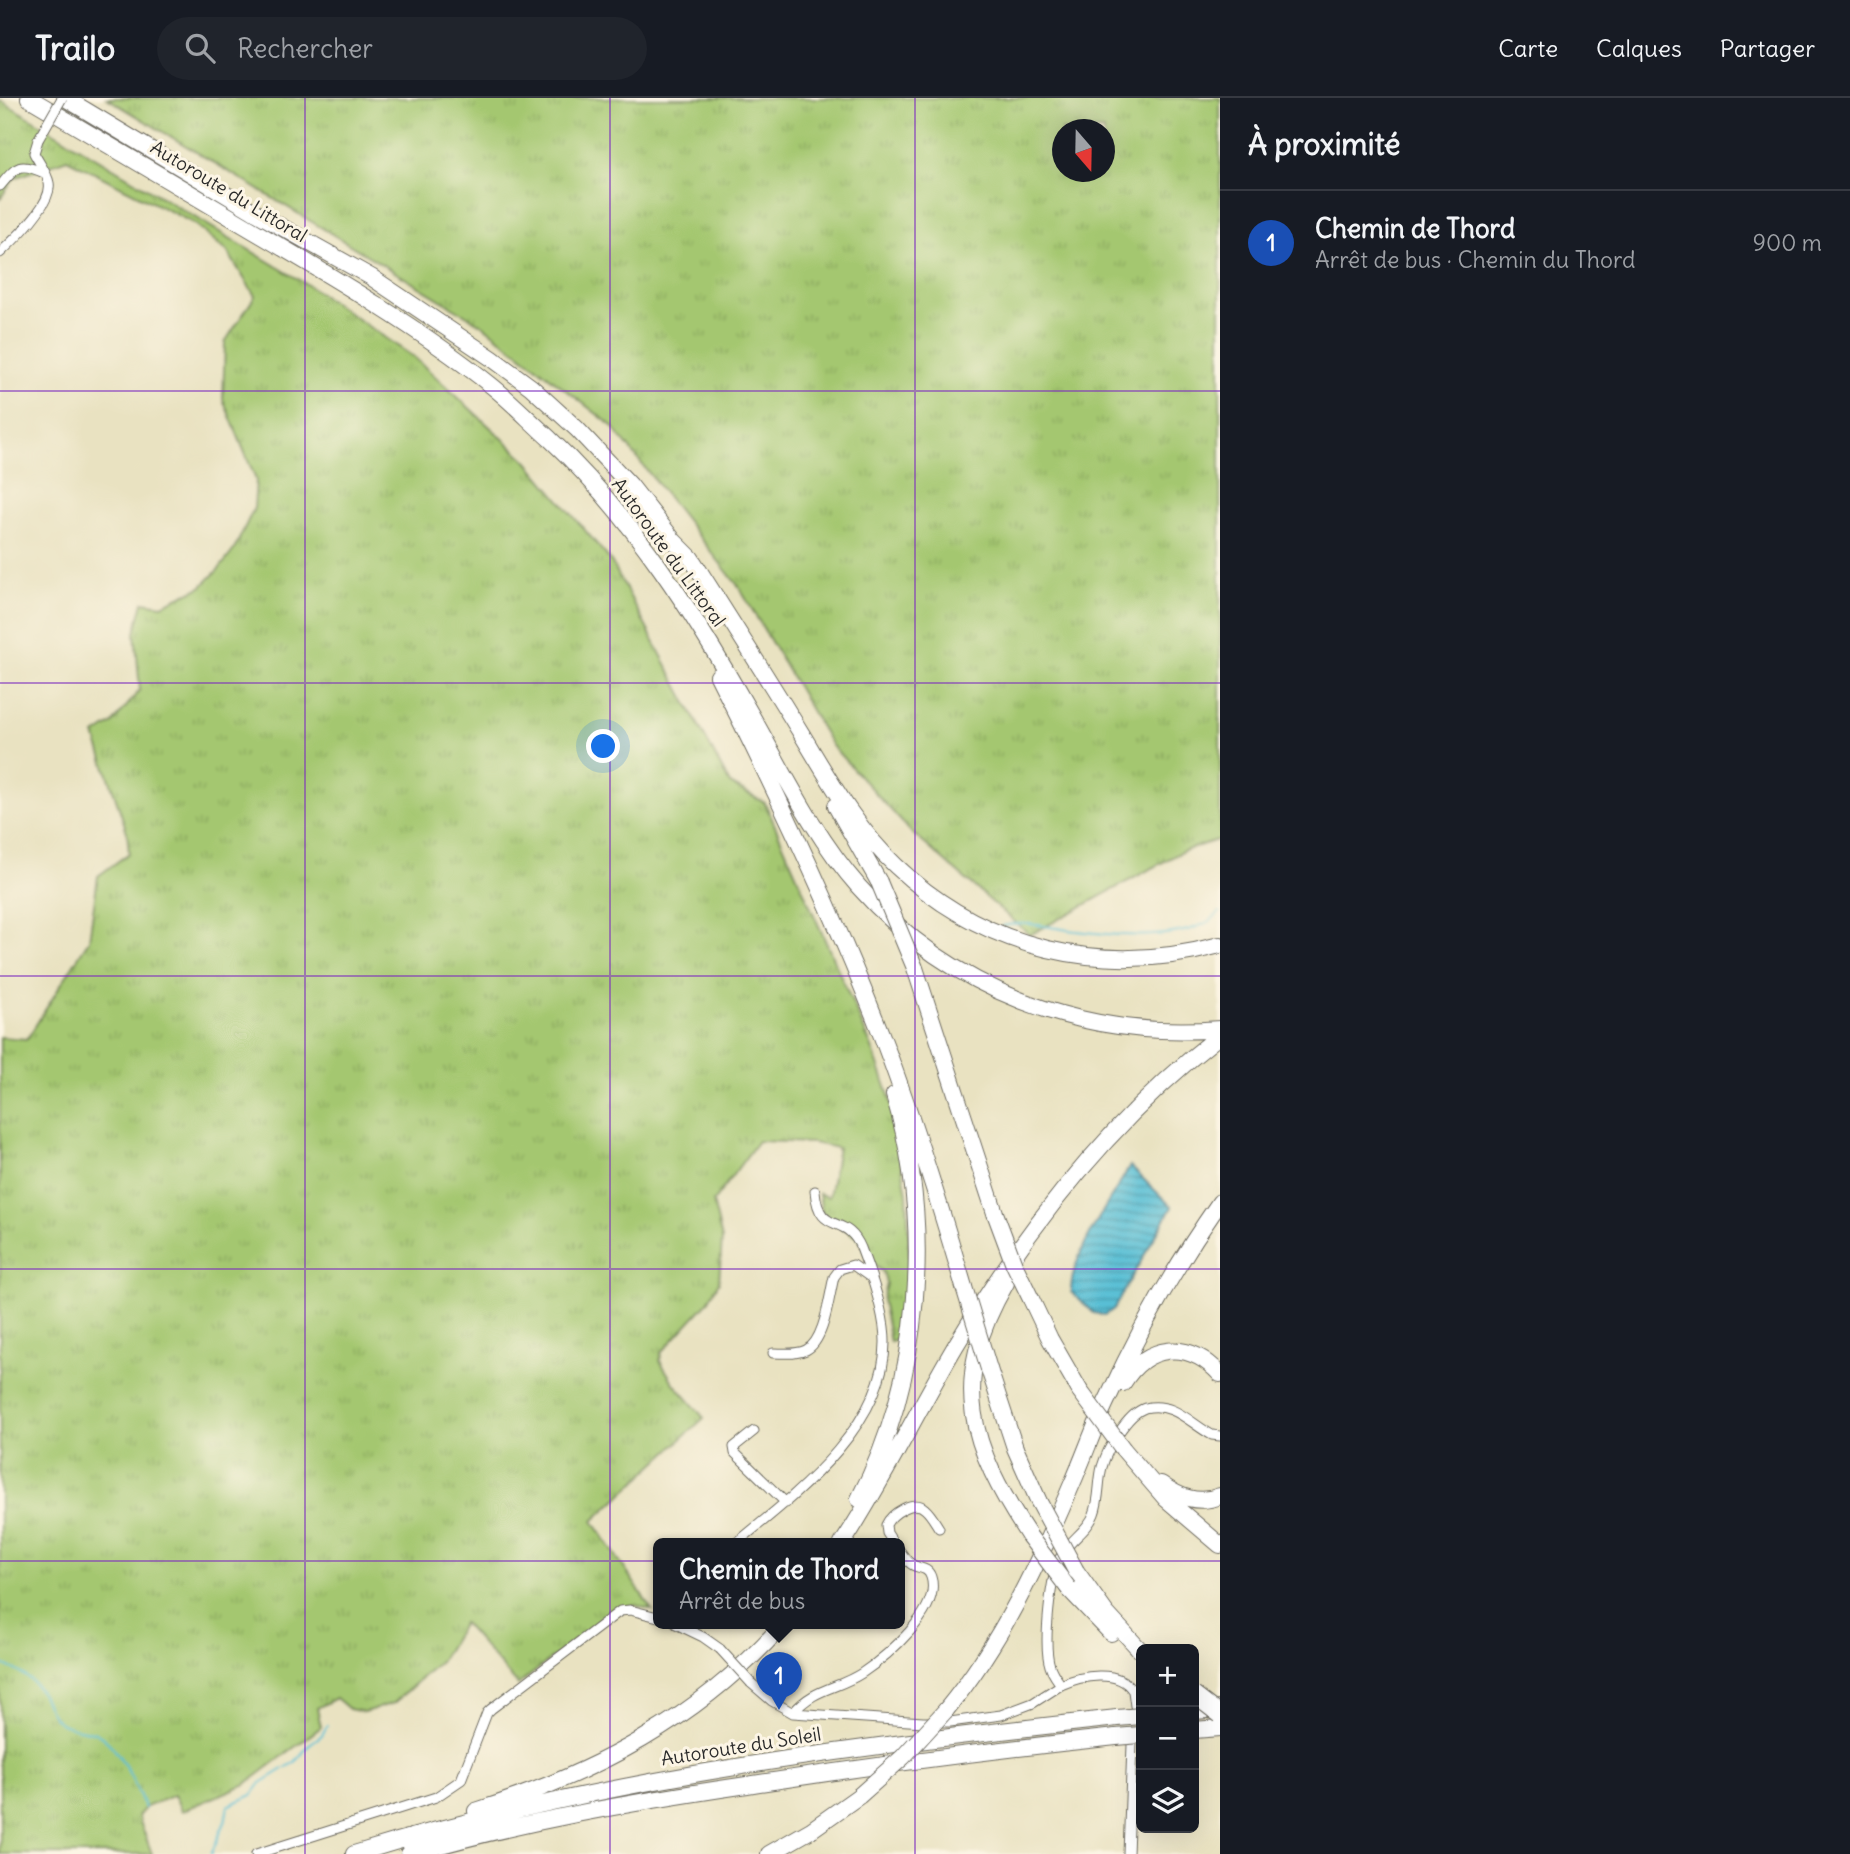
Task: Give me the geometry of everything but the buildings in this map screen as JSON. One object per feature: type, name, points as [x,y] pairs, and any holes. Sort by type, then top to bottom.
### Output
[{"type":"highway","name":"Autoroute du Littoral","points":[[29,98],[348,286],[427,338],[494,388],[555,444],[607,499],[636,535],[709,641],[828,845],[857,885],[911,937],[967,976],[1039,1009],[1126,1028],[1176,1031],[1220,1029]]},
{"type":"highway","name":"Autoroute du Littoral","points":[[63,98],[253,211],[371,277],[493,359],[531,387],[578,429],[630,485],[674,541],[691,558],[862,827],[895,866],[927,893],[969,918],[1011,938],[1049,950],[1082,956],[1132,960],[1220,945]]},
{"type":"highway","points":[[674,541],[685,564],[736,643],[879,882],[915,968],[1014,1264],[1050,1339],[1080,1391],[1125,1451],[1166,1499],[1220,1545]]},
{"type":"highway","points":[[678,596],[789,824],[863,989],[910,1113],[1015,1448],[1038,1502],[1076,1571],[1106,1613],[1136,1646]]},
{"type":"highway","points":[[838,1538],[864,1489],[885,1437],[900,1386],[910,1333],[916,1264],[914,1190],[906,1147],[897,1104],[863,989]]},
{"type":"highway","points":[[846,1538],[956,1347],[1000,1276],[1036,1226],[1098,1149],[1141,1105],[1220,1035]]},
{"type":"highway","points":[[1136,1656],[1069,1589],[1029,1536],[998,1486],[977,1436],[972,1413],[972,1375],[982,1334],[1004,1287],[1032,1242],[1066,1196],[1133,1120],[1220,1042]]},
{"type":"highway","points":[[769,1854],[811,1830],[859,1796],[903,1757],[946,1710],[990,1652],[1043,1552],[1108,1397],[1144,1324],[1184,1253],[1220,1202]]},
{"type":"highway","points":[[1072,1485],[1125,1381],[1139,1362],[1153,1354],[1184,1351],[1204,1360],[1220,1374]]},
{"type":"highway","points":[[1125,1451],[1162,1485],[1181,1497],[1206,1500],[1220,1496]]},
{"type":"highway","points":[[356,1854],[564,1780],[625,1751],[686,1713],[746,1664],[778,1629]]},
{"type":"highway","points":[[1199,1699],[1220,1715]]},
{"type":"highway","points":[[1199,1704],[1220,1715]]},
{"type":"highway","points":[[1199,1711],[1220,1709]]},
{"type":"highway","name":"Autoroute du Soleil","points":[[356,1854],[499,1815],[656,1781],[871,1745],[1117,1718],[1136,1712]]},
{"type":"highway","points":[[1199,1730],[1220,1728]]},
{"type":"highway","name":"Autoroute du Soleil","points":[[409,1854],[550,1819],[687,1794],[993,1751],[1130,1739]]},
{"type":"street","points":[[0,253],[21,233],[46,197],[50,186],[34,153],[38,140],[63,98]]},
{"type":"street","points":[[0,187],[10,173],[20,167],[29,166],[46,174]]},
{"type":"street","points":[[742,1538],[786,1503],[844,1442],[869,1404],[883,1366],[885,1337],[882,1312],[865,1258],[855,1235],[822,1217],[818,1212],[815,1191]]},
{"type":"street","points":[[772,1353],[807,1350],[818,1340],[834,1277],[840,1269],[853,1265],[870,1278]]},
{"type":"street","points":[[1060,1685],[1049,1660],[1052,1581],[1062,1554],[1093,1517],[1102,1466],[1123,1426],[1139,1411],[1161,1407],[1174,1409],[1205,1431],[1220,1436]]},
{"type":"street","points":[[754,1431],[734,1447],[735,1453],[786,1503]]},
{"type":"street","points":[[890,1538],[886,1525],[891,1517],[908,1507],[921,1506],[939,1528]]},
{"type":"street","points":[[793,1713],[811,1695],[861,1674],[890,1652],[923,1614],[932,1590],[930,1574],[926,1569],[912,1565],[905,1557]]},
{"type":"street","points":[[256,1854],[436,1797],[461,1780],[487,1713],[491,1709],[620,1611],[630,1610],[653,1617]]},
{"type":"street","points":[[686,1629],[720,1650],[751,1683],[772,1701],[793,1713],[820,1717],[950,1722],[1013,1712],[1060,1685],[1082,1677],[1117,1680],[1132,1689],[1137,1707]]},
{"type":"street","points":[[1128,1854],[1130,1739]]},
{"type":"green space","points":[[107,98],[1220,98],[1220,839],[1183,851],[1030,935],[911,832],[832,746],[739,587],[611,425],[484,326]]},
{"type":"green space","points":[[0,100],[306,284],[415,358],[526,460],[611,561],[730,784],[765,803],[871,1045],[890,1098],[907,1194],[910,1271],[906,1334],[890,1342],[882,1300],[886,1284],[883,1272],[868,1260],[860,1240],[822,1213],[819,1194],[829,1197],[838,1148],[813,1143],[758,1141],[713,1202],[722,1239],[719,1282],[708,1302],[661,1353],[660,1361],[673,1382],[704,1418],[593,1521],[652,1610],[635,1605],[614,1609],[518,1685],[463,1623],[441,1660],[394,1703],[364,1712],[349,1709],[336,1698],[317,1708],[321,1727],[246,1784],[182,1811],[174,1795],[146,1807],[138,1816],[152,1854],[0,1854],[0,1037],[27,1039],[89,940],[98,876],[129,853],[127,832],[95,735],[113,723],[140,690],[135,633],[143,602],[162,605],[201,587],[234,550],[254,508],[256,480],[223,399],[225,342],[255,296],[227,251],[193,223],[67,159],[14,178],[0,199]]},
{"type":"water","points":[[1130,1166],[1172,1207],[1113,1310],[1104,1315],[1094,1313],[1071,1292],[1073,1278],[1084,1245]]},
{"type":"waterway","points":[[1003,926],[1028,924],[1105,934],[1170,934],[1207,922],[1220,912]]},
{"type":"waterway","points":[[0,1663],[29,1679],[59,1722],[103,1738],[119,1755],[145,1808]]},
{"type":"waterway","points":[[211,1854],[225,1822],[228,1806],[252,1795],[261,1783],[295,1762],[311,1743],[322,1735],[327,1726]]},
{"type":"place","name":"Chemin de Thord","points":[[779,1710]]}]
